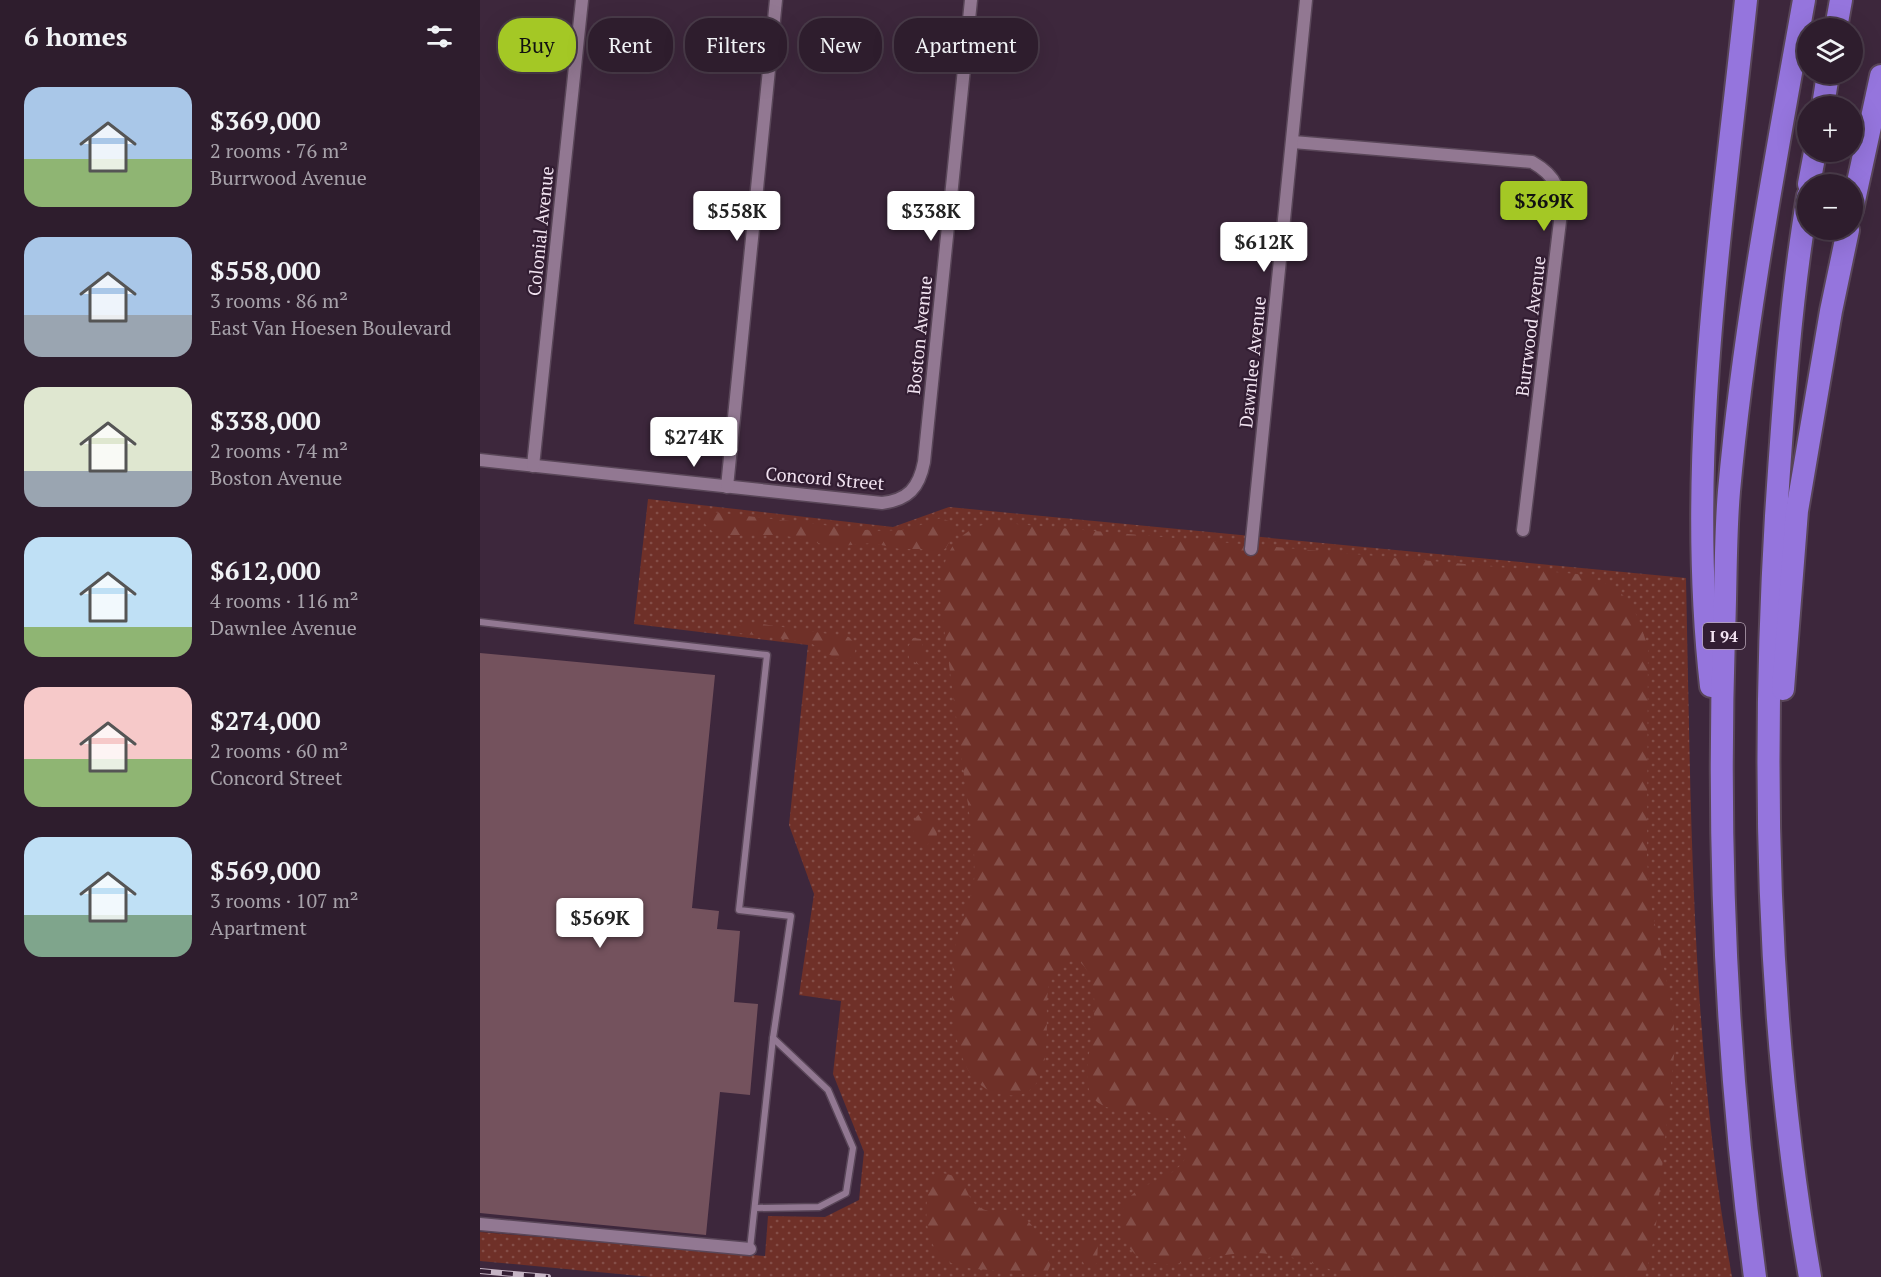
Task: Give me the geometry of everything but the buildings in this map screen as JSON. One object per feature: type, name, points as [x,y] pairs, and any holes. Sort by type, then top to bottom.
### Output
[{"type":"highway","points":[[1720,763],[1704,622],[1707,387],[1746,0]]},
{"type":"highway","name":"I 94","points":[[1755,1277],[1734,1105],[1720,763],[1729,493],[1755,280],[1803,0]]},
{"type":"highway","points":[[1838,18],[1841,0]]},
{"type":"highway","points":[[1860,174],[1881,76]]},
{"type":"highway","name":"I 94","points":[[1803,240],[1781,430],[1771,608],[1770,846],[1776,1005],[1800,1222],[1810,1277]]},
{"type":"highway","points":[[1770,846],[1797,511],[1831,311],[1846,240]]},
{"type":"street","name":"Colonial Avenue","points":[[533,466],[582,0]]},
{"type":"street","points":[[727,487],[776,0]]},
{"type":"street","name":"Boston Avenue","points":[[913,492],[924,462],[971,0]]},
{"type":"street","name":"Dawnlee Avenue","points":[[1251,549],[1306,0]]},
{"type":"street","name":"Burrwood Avenue","points":[[1293,142],[1532,162],[1547,171],[1557,183],[1560,221],[1523,530]]},
{"type":"street","name":"Concord Street","points":[[480,460],[882,503],[898,501],[913,492]]},
{"type":"street","points":[[480,1224],[750,1249]]},
{"type":"lane","points":[[480,622],[767,656],[739,910],[791,916],[773,1038],[750,1249]]},
{"type":"lane","points":[[755,1208],[819,1207],[846,1193],[853,1148],[828,1090],[773,1038]]},
{"type":"green space","points":[[648,499],[893,527],[949,507],[1686,578],[1692,841],[1701,1016],[1718,1190],[1732,1277],[651,1277],[480,1261],[480,1232],[765,1256],[768,1216],[825,1217],[859,1200],[864,1152],[833,1074],[841,1001],[799,995],[814,894],[789,825],[808,645],[634,624]]},
{"type":"green space","points":[[713,512],[874,531],[906,530],[941,518],[951,522],[954,533],[946,548],[936,556],[922,549],[900,549],[872,543],[831,547],[781,535],[723,535],[712,531],[705,524],[705,518]]},
{"type":"green space","points":[[995,522],[1577,574],[1607,584],[1626,598],[1638,619],[1648,648],[1647,860],[1651,905],[1673,1012],[1675,1046],[1655,1234],[1645,1277],[1347,1277],[1305,1261],[1277,1255],[1233,1254],[1179,1264],[1157,1264],[1143,1259],[1135,1254],[1124,1239],[1122,1215],[1127,1202],[1135,1192],[1171,1173],[1181,1165],[1187,1153],[1187,1142],[1183,1132],[1174,1122],[1163,1116],[1115,1110],[1095,1100],[1089,1090],[1087,1076],[1093,1021],[1092,985],[1086,969],[1075,960],[1064,962],[1051,977],[1047,999],[1045,1058],[1041,1076],[1032,1089],[1017,1095],[996,1093],[980,1084],[968,1069],[959,1049],[954,1026],[952,978],[954,956],[974,881],[974,849],[941,597],[944,567],[955,543],[978,527]]},
{"type":"green space","points":[[748,622],[849,637],[856,645],[855,652],[849,660],[835,658],[809,642],[739,633],[740,624]]},
{"type":"green space","points":[[913,638],[921,639],[926,659],[919,665],[909,659],[908,647]]},
{"type":"green space","points":[[920,813],[932,816],[936,823],[937,837],[927,845],[920,844],[914,832],[914,821]]},
{"type":"green space","points":[[941,1173],[956,1177],[980,1208],[1013,1211],[1027,1220],[1051,1254],[1052,1261],[1047,1273],[1030,1275],[965,1267],[946,1260],[938,1253],[929,1233],[926,1209],[933,1177]]},
{"type":"green space","points":[[1089,1239],[1098,1242],[1097,1263],[1093,1268],[1085,1266],[1080,1256],[1082,1246]]},
{"type":"railway","points":[[480,1271],[548,1277]]}]
